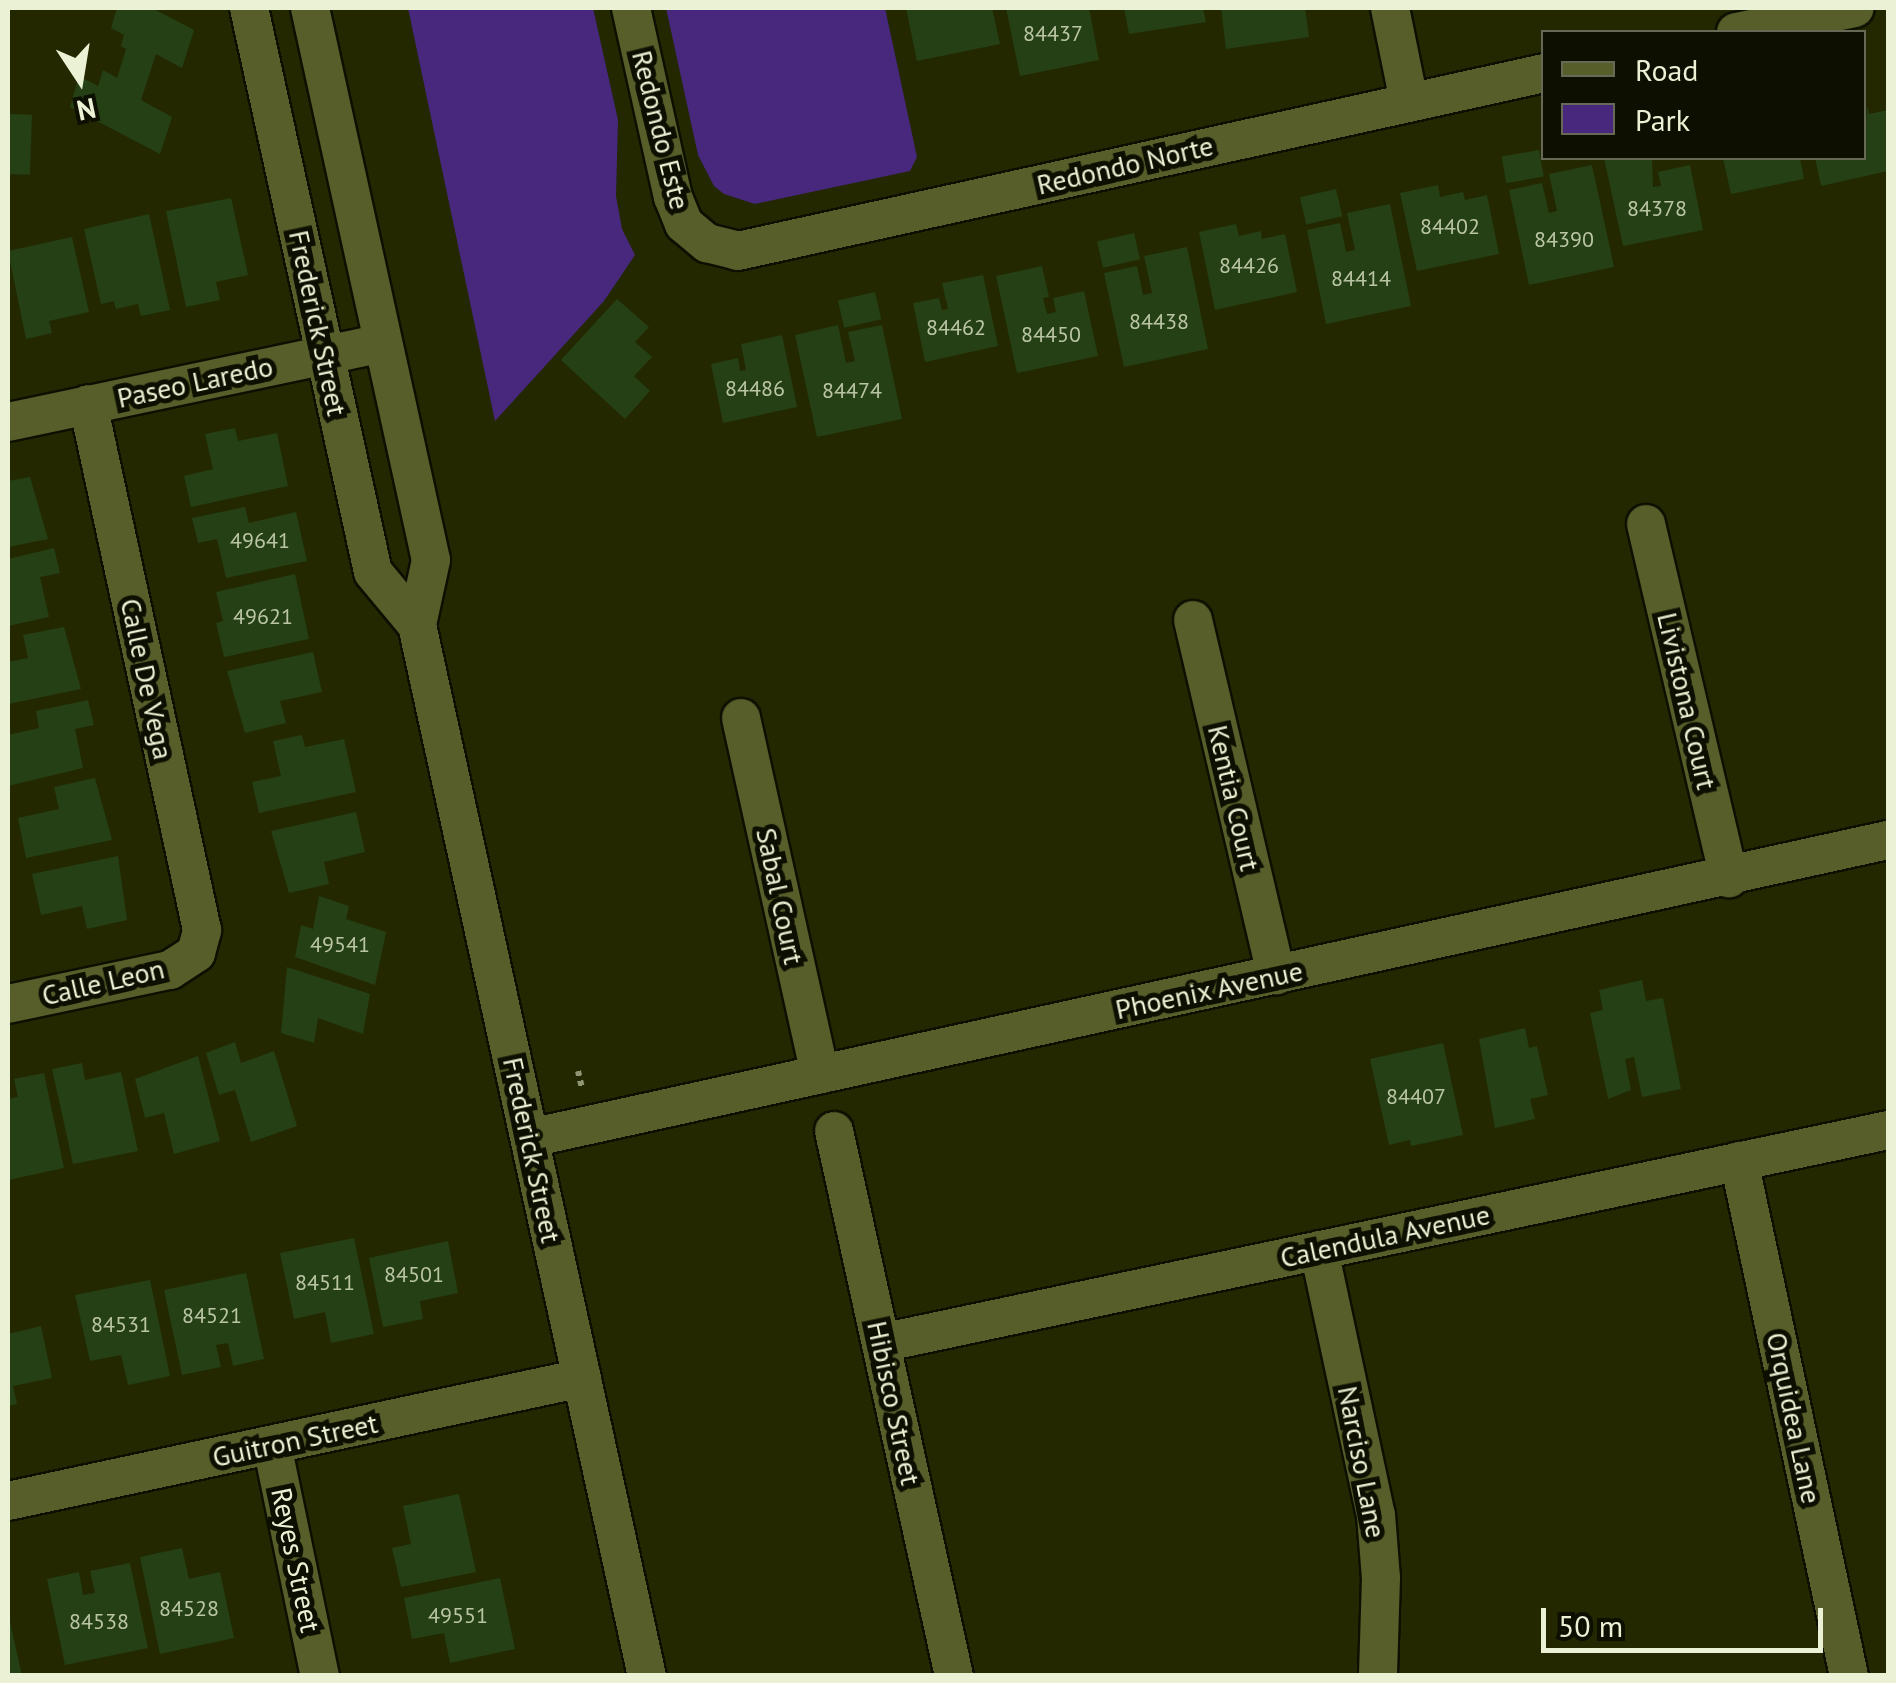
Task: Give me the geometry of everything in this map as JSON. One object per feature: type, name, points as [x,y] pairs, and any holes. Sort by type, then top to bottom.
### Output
[{"type":"street","name":"Frederick Street","points":[[249,8],[372,572],[417,624]]},
{"type":"street","name":"Frederick Street","points":[[310,8],[431,560],[417,624],[646,1676]]},
{"type":"street","name":"Redondo Este","points":[[631,8],[673,197],[684,224],[707,244]]},
{"type":"street","points":[[1390,8],[1409,101]]},
{"type":"street","points":[[1746,30],[1855,8]]},
{"type":"street","name":"Redondo Norte","points":[[707,244],[738,251],[776,244],[1541,74]]},
{"type":"street","name":"Paseo Laredo","points":[[8,422],[383,343]]},
{"type":"street","name":"Calle De Vega","points":[[88,404],[202,930],[196,954]]},
{"type":"street","name":"Livistona Court","points":[[1646,524],[1729,878]]},
{"type":"street","name":"Kentia Court","points":[[1193,620],[1276,975]]},
{"type":"street","name":"Sabal Court","points":[[741,718],[820,1074]]},
{"type":"street","name":"Phoenix Avenue","points":[[530,1138],[1729,878],[1888,840]]},
{"type":"street","name":"Calle Leon","points":[[8,1004],[170,970],[196,954]]},
{"type":"street","name":"Calendula Avenue","points":[[880,1343],[1888,1130]]},
{"type":"street","name":"Hibisco Street","points":[[834,1131],[954,1676]]},
{"type":"street","name":"Orquidea Lane","points":[[1739,1161],[1849,1676]]},
{"type":"street","name":"Narciso Lane","points":[[1319,1250],[1376,1515],[1382,1578],[1378,1676]]},
{"type":"street","name":"Guitron Street","points":[[8,1500],[582,1378]]},
{"type":"street","name":"Reyes Street","points":[[272,1445],[320,1676]]},
{"type":"green space","points":[[408,8],[593,8],[618,120],[616,196],[622,229],[635,255],[604,301],[495,421]]},
{"type":"green space","points":[[666,8],[885,8],[917,157],[910,171],[755,204],[724,194],[714,186],[698,155]]},
{"type":"building","points":[[117,8],[152,8],[194,30],[182,68],[156,54],[141,100],[172,117],[160,154],[70,107],[79,76],[98,86],[103,70],[117,78],[126,49],[121,46],[124,35],[111,28]]},
{"type":"building","points":[[906,8],[992,8],[1000,44],[917,61]]},
{"type":"building","points":[[1006,8],[1089,8],[1099,60],[1020,76]]},
{"type":"building","points":[[1124,8],[1203,8],[1206,22],[1129,34]]},
{"type":"building","points":[[1221,8],[1305,8],[1309,37],[1226,49]]},
{"type":"building","points":[[1867,106],[1869,114],[1888,110],[1888,171],[1821,186],[1815,160],[1866,160]]},
{"type":"building","points":[[8,114],[32,115],[30,175],[8,174]]},
{"type":"building","points":[[1539,150],[1544,177],[1506,183],[1502,157]]},
{"type":"building","points":[[1604,160],[1652,160],[1653,187],[1661,186],[1658,172],[1690,165],[1703,230],[1623,246]]},
{"type":"building","points":[[1723,160],[1800,160],[1804,179],[1731,194]]},
{"type":"building","points":[[1592,165],[1614,267],[1529,285],[1509,190],[1542,183],[1549,213],[1557,211],[1549,174]]},
{"type":"building","points":[[1438,185],[1440,197],[1463,192],[1465,200],[1487,195],[1499,254],[1417,271],[1400,193]]},
{"type":"building","points":[[1336,189],[1342,216],[1306,225],[1300,197]]},
{"type":"building","points":[[231,198],[248,275],[216,282],[220,300],[186,307],[166,211]]},
{"type":"building","points":[[1390,204],[1411,306],[1326,324],[1307,230],[1340,223],[1346,252],[1355,250],[1347,213]]},
{"type":"building","points":[[149,214],[170,310],[141,316],[138,304],[116,309],[114,301],[101,304],[84,229]]},
{"type":"building","points":[[1236,224],[1239,236],[1261,231],[1262,239],[1285,234],[1297,292],[1215,310],[1199,232]]},
{"type":"building","points":[[1134,233],[1140,259],[1103,268],[1097,242]]},
{"type":"building","points":[[72,237],[89,312],[49,321],[52,333],[26,339],[8,251]]},
{"type":"building","points":[[1187,247],[1208,349],[1124,367],[1104,273],[1137,266],[1143,295],[1152,293],[1144,256]]},
{"type":"building","points":[[1042,266],[1049,297],[1043,298],[1047,314],[1056,312],[1053,298],[1084,291],[1098,356],[1017,373],[996,276]]},
{"type":"building","points":[[983,275],[998,346],[925,362],[913,303],[939,298],[942,310],[948,309],[942,283]]},
{"type":"building","points":[[875,292],[881,319],[844,328],[838,301]]},
{"type":"building","points":[[617,299],[649,327],[635,342],[652,357],[634,376],[650,391],[625,419],[561,360]]},
{"type":"building","points":[[838,325],[846,363],[855,361],[848,332],[882,325],[902,419],[817,437],[795,335]]},
{"type":"building","points":[[782,335],[797,407],[723,423],[711,364],[738,358],[740,371],[746,370],[741,344]]},
{"type":"building","points":[[235,428],[238,441],[277,433],[288,486],[191,507],[184,476],[213,469],[205,434]]},
{"type":"building","points":[[30,477],[48,539],[8,547],[8,481]]},
{"type":"building","points":[[245,507],[249,523],[296,512],[307,561],[226,578],[217,539],[198,543],[192,518]]},
{"type":"building","points":[[54,548],[60,573],[40,577],[49,617],[8,626],[8,559]]},
{"type":"building","points":[[295,574],[309,639],[224,657],[216,623],[223,621],[216,592]]},
{"type":"building","points":[[64,627],[81,689],[8,704],[8,662],[28,658],[23,635]]},
{"type":"building","points":[[313,652],[322,692],[280,701],[286,723],[245,733],[227,671]]},
{"type":"building","points":[[88,700],[94,725],[75,729],[83,768],[8,786],[8,735],[39,728],[36,711]]},
{"type":"building","points":[[302,735],[305,747],[344,739],[356,792],[259,813],[252,782],[281,776],[273,741]]},
{"type":"building","points":[[95,778],[112,840],[26,858],[18,818],[59,809],[54,787]]},
{"type":"building","points":[[356,812],[365,852],[324,862],[329,884],[289,893],[271,831]]},
{"type":"building","points":[[118,856],[127,920],[87,929],[82,906],[41,915],[32,874]]},
{"type":"building","points":[[319,896],[349,906],[346,919],[386,932],[375,985],[295,957],[301,925],[313,929]]},
{"type":"building","points":[[287,967],[370,994],[363,1034],[318,1018],[314,1043],[281,1033]]},
{"type":"building","points":[[1642,980],[1646,1001],[1663,998],[1681,1089],[1642,1097],[1634,1057],[1625,1059],[1631,1090],[1608,1099],[1590,1013],[1603,1010],[1599,990]]},
{"type":"building","points":[[1525,1028],[1529,1048],[1537,1046],[1548,1095],[1530,1099],[1535,1119],[1495,1128],[1479,1039]]},
{"type":"building","points":[[235,1042],[241,1063],[274,1051],[297,1126],[251,1142],[235,1090],[219,1095],[206,1053]]},
{"type":"building","points":[[1443,1043],[1463,1135],[1411,1146],[1410,1140],[1389,1145],[1370,1059]]},
{"type":"building","points":[[198,1056],[220,1141],[174,1154],[164,1113],[145,1118],[135,1079]]},
{"type":"building","points":[[82,1063],[85,1080],[121,1072],[138,1151],[73,1164],[52,1069]]},
{"type":"building","points":[[44,1073],[64,1168],[8,1180],[8,1099],[18,1097],[14,1079]]},
{"type":"building","points":[[354,1238],[374,1334],[331,1343],[325,1312],[294,1319],[280,1253]]},
{"type":"building","points":[[448,1241],[458,1293],[420,1301],[423,1319],[383,1327],[369,1258]]},
{"type":"building","points":[[246,1273],[264,1359],[233,1366],[228,1343],[216,1345],[221,1367],[182,1375],[164,1290]]},
{"type":"building","points":[[150,1280],[170,1376],[128,1385],[121,1355],[90,1361],[75,1295]]},
{"type":"building","points":[[41,1326],[52,1378],[13,1386],[17,1404],[8,1406],[8,1334]]},
{"type":"building","points":[[459,1494],[476,1572],[401,1587],[392,1548],[411,1544],[403,1506]]},
{"type":"building","points":[[182,1548],[189,1579],[220,1572],[234,1638],[160,1654],[140,1557]]},
{"type":"building","points":[[130,1563],[148,1648],[65,1665],[47,1579],[79,1572],[83,1595],[95,1593],[90,1571]]},
{"type":"building","points":[[500,1578],[515,1649],[450,1663],[444,1633],[412,1639],[404,1598]]},
{"type":"building","points":[[9,1617],[22,1676],[8,1676]]}]
